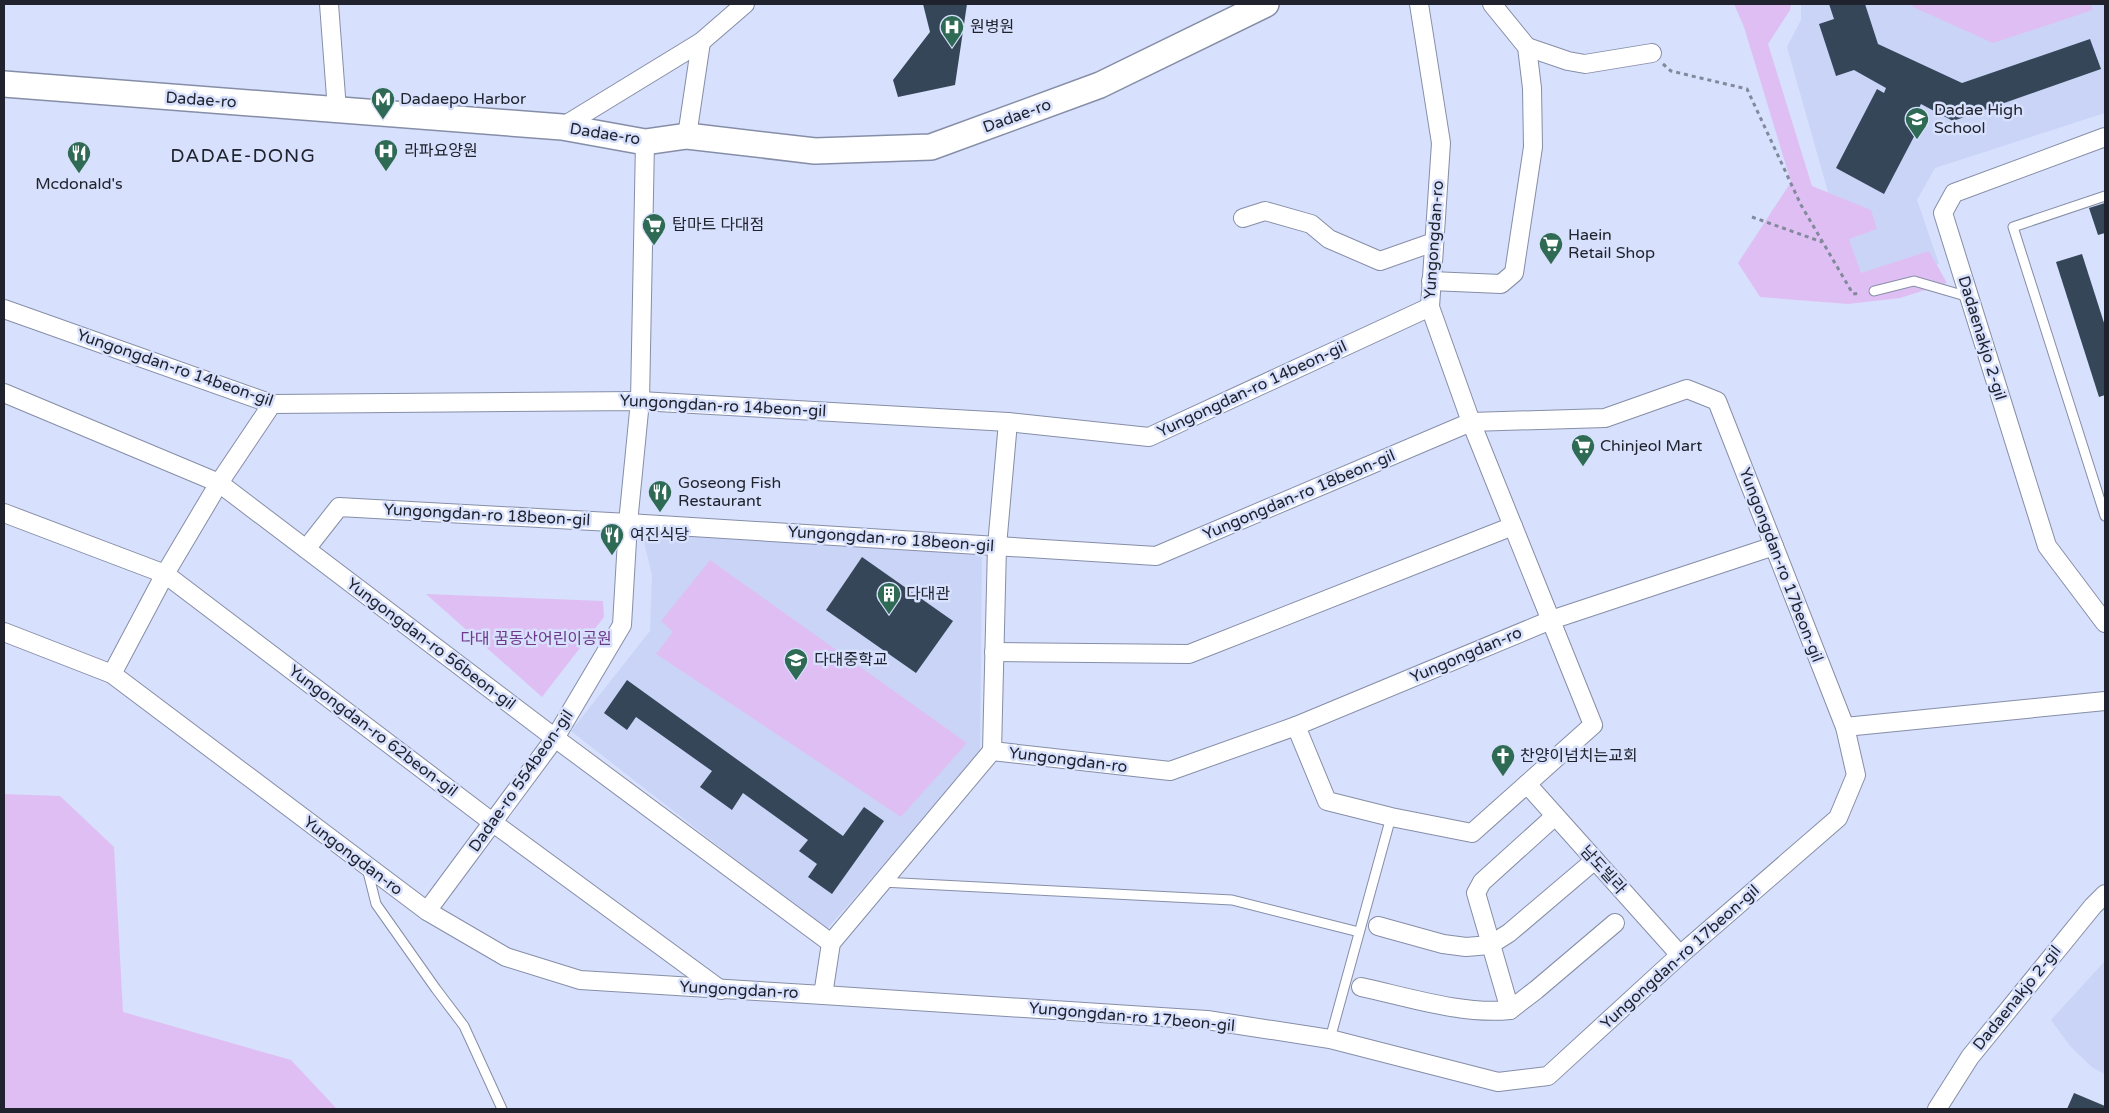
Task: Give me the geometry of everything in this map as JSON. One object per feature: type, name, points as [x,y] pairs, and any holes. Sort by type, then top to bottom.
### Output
[{"type":"main road","name":"Dadae-ro","points":[[4,84],[562,127],[645,142],[687,136],[815,151],[931,147],[1100,85],[1266,4]]},
{"type":"street","points":[[329,4],[336,110]]},
{"type":"street","points":[[562,127],[700,42],[745,4]]},
{"type":"street","name":"Yungongdan-ro","points":[[831,943],[992,751],[1170,771],[1296,726],[1551,620],[1471,422],[1430,307],[1441,143],[1419,4]]},
{"type":"street","points":[[1431,280],[1501,284],[1514,273],[1533,147],[1532,88],[1526,47],[1492,4]]},
{"type":"street","points":[[687,136],[700,42]]},
{"type":"street","points":[[1526,47],[1568,61],[1586,64],[1652,53]]},
{"type":"street","name":"Dadaenakjo 2-gil","points":[[2105,137],[1954,193],[1943,213],[2047,546],[2105,623]]},
{"type":"street","name":"Dadae-ro 554beon-gil","points":[[427,911],[555,738],[622,625],[628,523],[640,401],[645,142]]},
{"type":"street","points":[[1242,218],[1266,211],[1311,224],[1329,239],[1380,261],[1434,242]]},
{"type":"street","name":"Yungongdan-ro 14beon-gil","points":[[4,309],[272,404],[640,401],[1008,422],[1149,436],[1430,307]]},
{"type":"street","name":"Yungongdan-ro 17beon-gil","points":[[823,995],[1207,1020],[1330,1039],[1498,1082],[1548,1076],[1680,955],[1838,818],[1856,775],[1845,727],[1717,401],[1687,389],[1606,418],[1471,422]]},
{"type":"street","name":"Yungongdan-ro 56beon-gil","points":[[4,393],[219,483],[555,738],[831,943]]},
{"type":"street","points":[[112,674],[165,574],[219,483],[272,404]]},
{"type":"street","points":[[992,751],[997,546],[1008,422]]},
{"type":"street","name":"Yungongdan-ro 18beon-gil","points":[[306,549],[339,507],[1156,556],[1471,422]]},
{"type":"street","name":"Yungongdan-ro 62beon-gil","points":[[4,513],[165,574],[492,822],[721,990]]},
{"type":"street","points":[[994,652],[1189,654],[1513,526]]},
{"type":"street","points":[[1296,726],[1327,801],[1391,817],[1472,833],[1593,725],[1551,620],[1774,546]]},
{"type":"street","name":"Yungongdan-ro","points":[[4,632],[112,674],[427,911],[506,957],[580,980],[823,995]]},
{"type":"street","points":[[1845,727],[2105,700]]},
{"type":"street","name":"남도빌라","points":[[1527,784],[1680,955]]},
{"type":"street","points":[[1510,1010],[1476,894],[1482,882],[1555,816]]},
{"type":"street","points":[[1378,926],[1443,944],[1466,947],[1490,945],[1510,934],[1595,860]]},
{"type":"street","name":"Dadaenakjo 2-gil","points":[[1937,1109],[1970,1056],[2093,906],[2105,894]]},
{"type":"street","points":[[1361,987],[1454,1007],[1493,1012],[1510,1010],[1615,923]]},
{"type":"street","points":[[823,995],[831,943]]},
{"type":"lane","points":[[2105,196],[2013,227],[2105,516]]},
{"type":"lane","points":[[1874,291],[1914,281],[1969,297]]},
{"type":"lane","points":[[1330,1039],[1391,817]]},
{"type":"lane","points":[[367,866],[376,904],[464,1026],[502,1109]]},
{"type":"lane","points":[[882,882],[1232,900],[1359,932]]},
{"type":"path","points":[[1652,53],[1671,71],[1747,90],[1801,205],[1853,294],[1874,291]]},
{"type":"path","points":[[1752,217],[1823,242]]},
{"type":"shaded area","name":"Dadae High School","points":[[1801,4],[2105,4],[2105,113],[1935,168],[1917,200],[1939,264],[1858,287],[1830,199],[1787,47],[1801,20]]},
{"type":"shaded area","name":"다대중학교","points":[[641,530],[982,552],[980,755],[826,930],[571,731],[650,631],[652,575]]},
{"type":"shaded area","points":[[2105,961],[2105,1074],[2093,1068],[2070,1046],[2051,1020]]},
{"type":"green space","points":[[1734,4],[1791,4],[1790,10],[1768,44],[1812,186],[1871,210],[1877,229],[1849,239],[1861,273],[1929,251],[1947,283],[1900,298],[1848,304],[1760,297],[1738,263],[1791,182],[1744,27]]},
{"type":"green space","points":[[1912,4],[2091,4],[2093,10],[1993,43],[1913,7]]},
{"type":"green space","points":[[710,560],[967,743],[901,817],[656,654],[673,632],[661,621]]},
{"type":"green space","name":"다대 꿈동산어린이공원","points":[[426,594],[603,601],[604,617],[542,697]]},
{"type":"green space","points":[[4,794],[60,796],[114,847],[123,1012],[291,1060],[337,1109],[4,1109]]},
{"type":"building","points":[[923,4],[967,4],[955,85],[898,97],[893,80],[930,32]]},
{"type":"building","points":[[1829,4],[1865,4],[1878,44],[1962,83],[2090,39],[2101,69],[1953,121],[1921,104],[1911,124],[1919,127],[1884,194],[1836,168],[1877,89],[1884,93],[1886,88],[1854,70],[1836,76],[1819,24],[1834,19]]},
{"type":"building","points":[[2105,203],[2105,233],[2098,235],[2089,208]]},
{"type":"building","points":[[2082,254],[2105,326],[2105,395],[2099,397],[2056,262]]},
{"type":"building","name":"다대관","points":[[862,557],[953,621],[916,673],[826,610]]},
{"type":"building","points":[[627,680],[843,836],[864,807],[884,821],[832,894],[808,877],[817,864],[799,851],[808,840],[743,793],[732,810],[700,787],[712,771],[636,717],[627,730],[604,713]]},
{"type":"building","points":[[2074,1093],[2105,1106],[2105,1109],[2067,1109]]},
{"type":"place","name":"원병원","points":[[952,48]]},
{"type":"place","name":"Dadaepo Harbor","points":[[383,120]]},
{"type":"place","name":"Dadae High School","points":[[1917,140]]},
{"type":"place","name":"라파요양원","points":[[386,172]]},
{"type":"place","name":"Mcdonald's","points":[[79,174]]},
{"type":"place","name":"탑마트 다대점","points":[[654,246]]},
{"type":"place","name":"Haein Retail Shop","points":[[1551,265]]},
{"type":"place","name":"Chinjeol Mart","points":[[1583,467]]},
{"type":"place","name":"Goseong Fish Restaurant","points":[[660,513]]},
{"type":"place","name":"여진식당","points":[[612,556]]},
{"type":"place","name":"다대관","points":[[889,615]]},
{"type":"place","name":"다대중학교","points":[[796,681]]},
{"type":"place","name":"찬양이넘치는교회","points":[[1503,777]]},
{"type":"district","name":"DADAE-DONG","points":[[243,156]]}]
